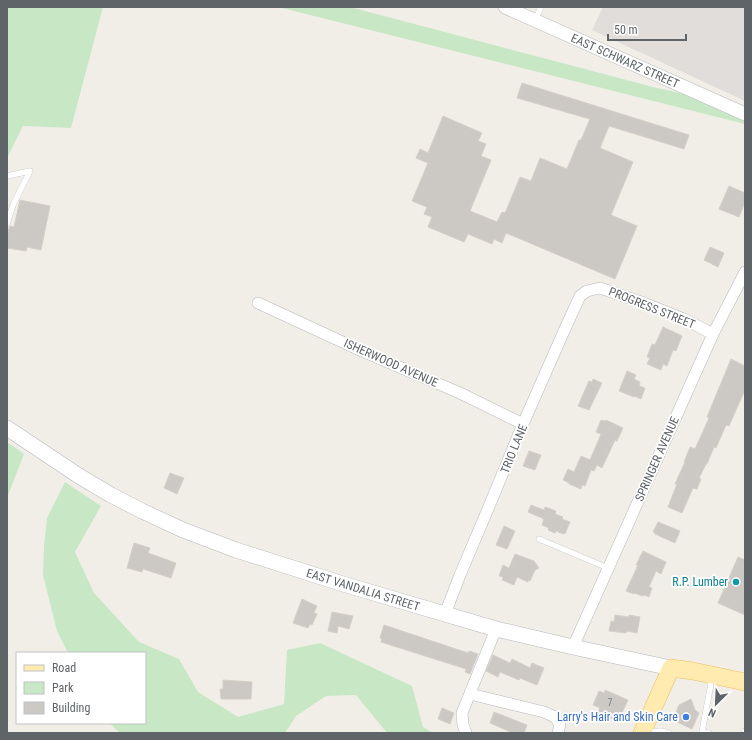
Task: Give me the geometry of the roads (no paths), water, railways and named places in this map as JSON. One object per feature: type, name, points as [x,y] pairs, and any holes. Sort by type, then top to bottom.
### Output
[{"type":"main road","name":"EAST VANDALIA STREET","points":[[7,428],[111,495],[183,530],[236,550],[343,584],[496,628],[573,647],[745,682]]},
{"type":"main road","points":[[642,733],[671,668]]},
{"type":"street","name":"EAST SCHWARZ STREET","points":[[505,7],[745,114]]},
{"type":"street","name":"SPRINGER AVENUE","points":[[573,647],[713,334],[745,272]]},
{"type":"street","name":"PROGRESS STREET","points":[[591,289],[600,288],[644,303],[684,319],[713,334]]},
{"type":"street","name":"TRIO LANE","points":[[445,614],[523,424],[564,331],[580,296],[591,289]]},
{"type":"street","name":"ISHERWOOD AVENUE","points":[[258,303],[362,351],[460,393],[523,424]]},
{"type":"street","points":[[466,733],[463,725],[462,713],[496,628]]},
{"type":"street","points":[[470,694],[544,712],[555,717],[560,725],[558,733]]},
{"type":"lane","points":[[535,20],[541,7]]},
{"type":"lane","points":[[7,176],[30,171],[13,205],[7,224]]},
{"type":"lane","points":[[540,539],[608,568]]},
{"type":"lane","points":[[709,733],[702,732],[713,675]]},
{"type":"lane","points":[[642,733],[661,731],[669,733]]},
{"type":"place","name":"R.P. Lumber","points":[[736,582]]},
{"type":"place","name":"Larry's Hair and Skin Care","points":[[686,717]]}]
